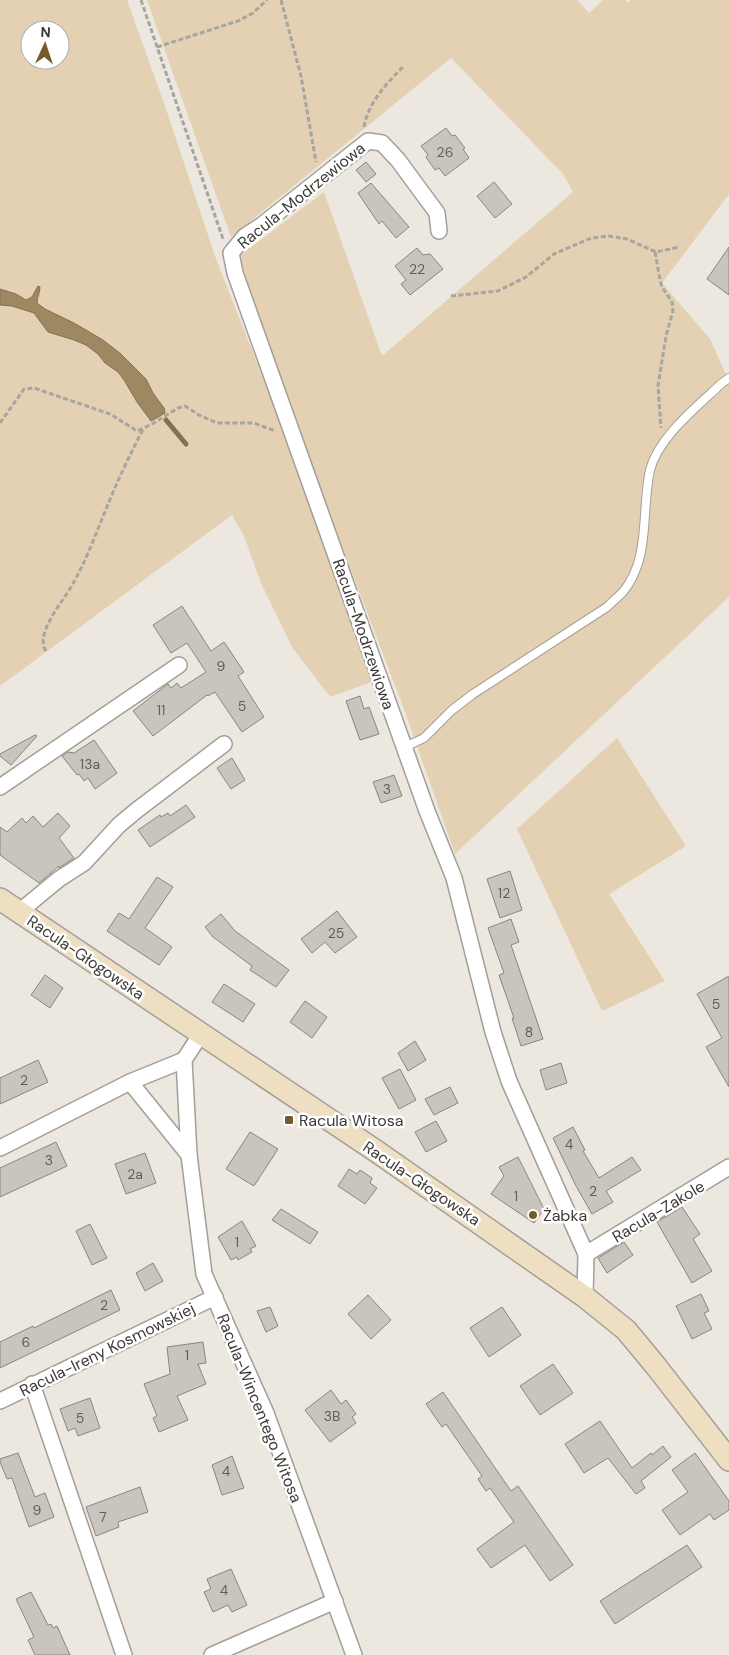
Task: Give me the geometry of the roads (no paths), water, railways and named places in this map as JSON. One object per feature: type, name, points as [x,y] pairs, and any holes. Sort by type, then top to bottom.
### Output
[{"type":"street","name":"Racula-Modrzewiowa","points":[[439,231],[437,213],[398,160],[382,143],[368,141],[262,225],[245,236],[231,253],[235,273],[427,811],[454,878],[493,1032],[509,1081],[586,1254],[585,1297]]},
{"type":"street","points":[[0,787],[179,665]]},
{"type":"street","points":[[19,912],[59,879],[84,863],[118,825],[136,810],[224,744]]},
{"type":"street","name":"Racula-Głogowska","points":[[0,899],[521,1251],[585,1297],[626,1330],[728,1457]]},
{"type":"street","points":[[0,1148],[130,1082],[184,1060],[201,1034]]},
{"type":"street","name":"Racula-Wincentego Witosa","points":[[184,1060],[189,1155],[204,1274],[266,1413],[336,1601],[354,1655]]},
{"type":"street","points":[[130,1082],[189,1155]]},
{"type":"street","name":"Racula-Zakole","points":[[586,1254],[729,1167]]},
{"type":"street","name":"Racula-Ireny Kosmowskiej","points":[[0,1401],[215,1297]]},
{"type":"street","points":[[32,1384],[124,1655]]},
{"type":"street","points":[[212,1655],[336,1601]]},
{"type":"lane","points":[[405,747],[424,738],[452,710],[473,694],[607,607],[624,591],[641,554],[651,470],[658,454],[671,434],[729,378]]},
{"type":"waterway","points":[[166,420],[186,444]]},
{"type":"place","name":"Racula Witosa","points":[[289,1120]]},
{"type":"place","name":"Żabka","points":[[533,1215]]}]
